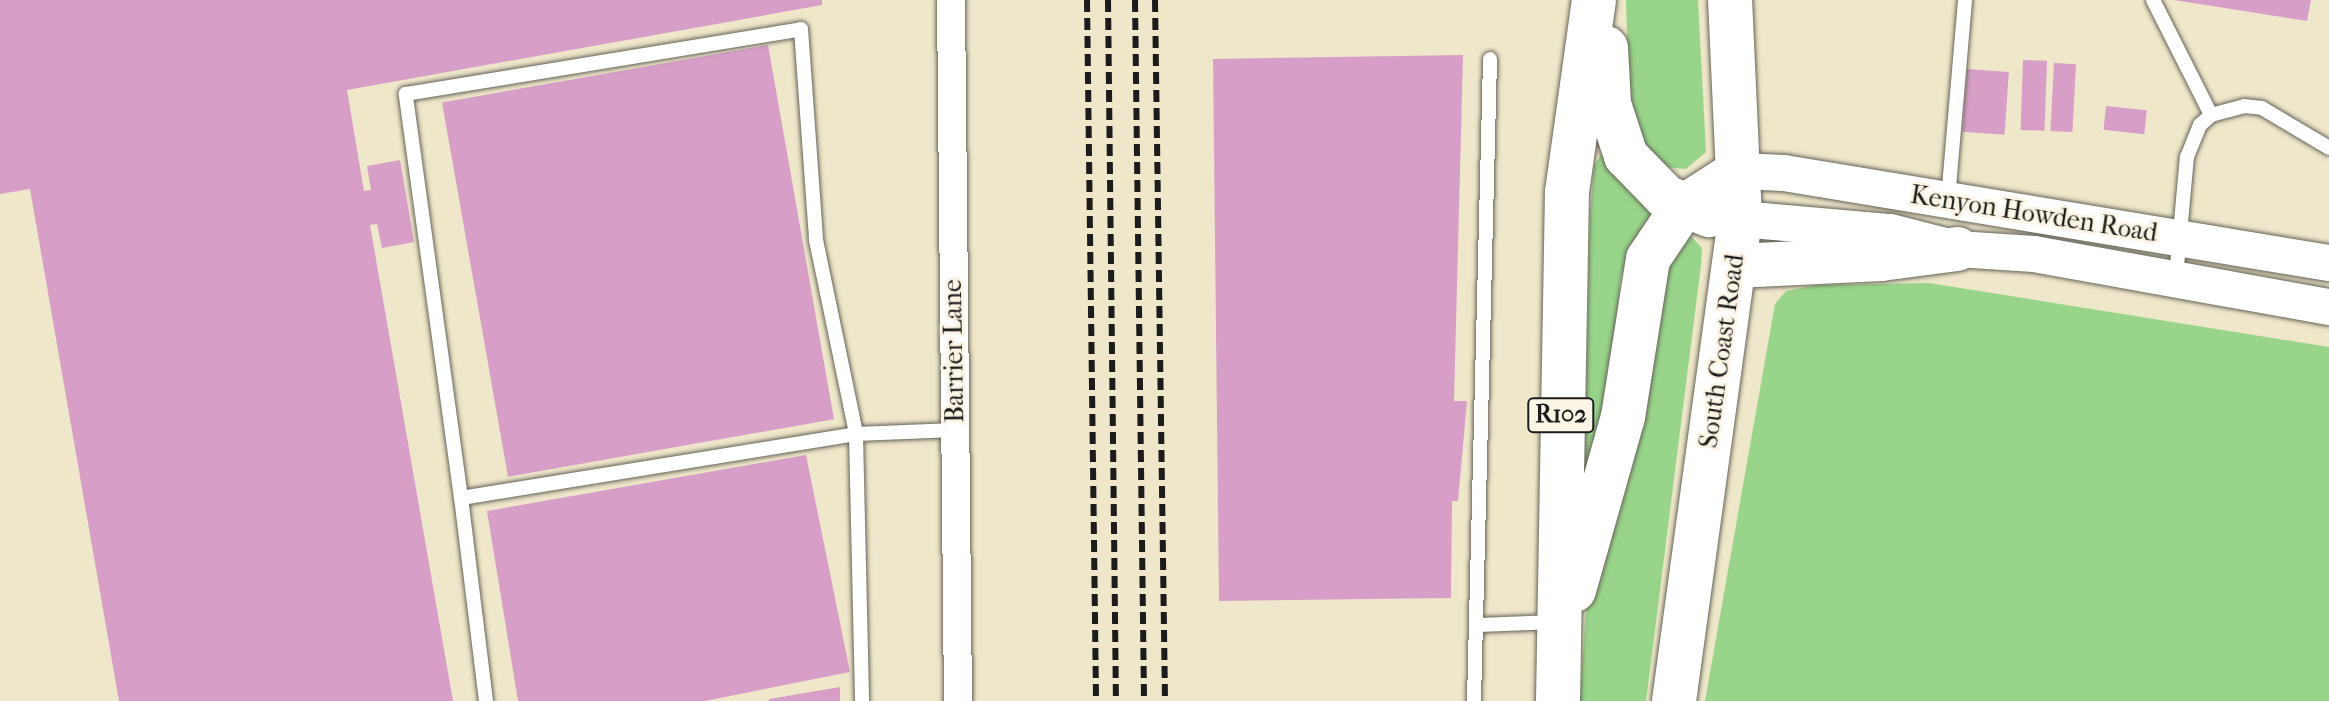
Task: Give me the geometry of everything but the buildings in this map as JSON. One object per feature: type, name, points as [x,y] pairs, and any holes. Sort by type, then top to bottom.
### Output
[{"type":"highway","name":"R102","points":[[1558,701],[1567,192],[1594,0]]},
{"type":"highway","points":[[1601,0],[1616,134],[1647,179],[1683,207],[1740,219]]},
{"type":"highway","name":"South Coast Road","points":[[1674,701],[1740,219],[1730,0]]},
{"type":"highway","points":[[1560,630],[1623,417],[1641,277],[1657,241],[1683,207],[1739,171]]},
{"type":"highway","points":[[1735,266],[1881,259],[1957,249]]},
{"type":"street","name":"Barrier Lane","points":[[951,0],[958,701]]},
{"type":"street","name":"Kenyon Howden Road","points":[[1739,171],[1948,199],[2329,263]]},
{"type":"street","name":"Kenyon Howden Road","points":[[1740,219],[1890,232],[1957,249],[2034,254],[2329,307]]},
{"type":"lane","points":[[1948,199],[1965,0]]},
{"type":"lane","points":[[2153,0],[2211,115]]},
{"type":"lane","points":[[486,701],[406,94],[801,29],[816,240],[856,434],[862,701]]},
{"type":"lane","points":[[1474,701],[1479,625],[1490,59]]},
{"type":"lane","points":[[2176,278],[2187,157],[2200,125],[2211,115],[2244,106],[2262,108],[2329,148]]},
{"type":"lane","points":[[461,498],[856,434],[955,430]]},
{"type":"lane","points":[[1479,625],[1560,630]]},
{"type":"green space","points":[[1626,0],[1698,0],[1706,152],[1686,169],[1660,167],[1641,142],[1629,106]]},
{"type":"green space","points":[[1602,153],[1654,211],[1621,275],[1607,403],[1584,494],[1590,219],[1594,166]]},
{"type":"green space","points":[[1689,234],[1702,248],[1701,265],[1646,701],[1580,701],[1586,608],[1661,267]]},
{"type":"green space","points":[[1929,283],[2329,347],[2329,701],[1705,701],[1775,304],[1786,291],[1817,285]]},
{"type":"railway","points":[[1087,0],[1096,701]]},
{"type":"railway","points":[[1108,0],[1116,701]]},
{"type":"railway","points":[[1135,0],[1144,701]]},
{"type":"railway","points":[[1155,0],[1165,701]]}]
